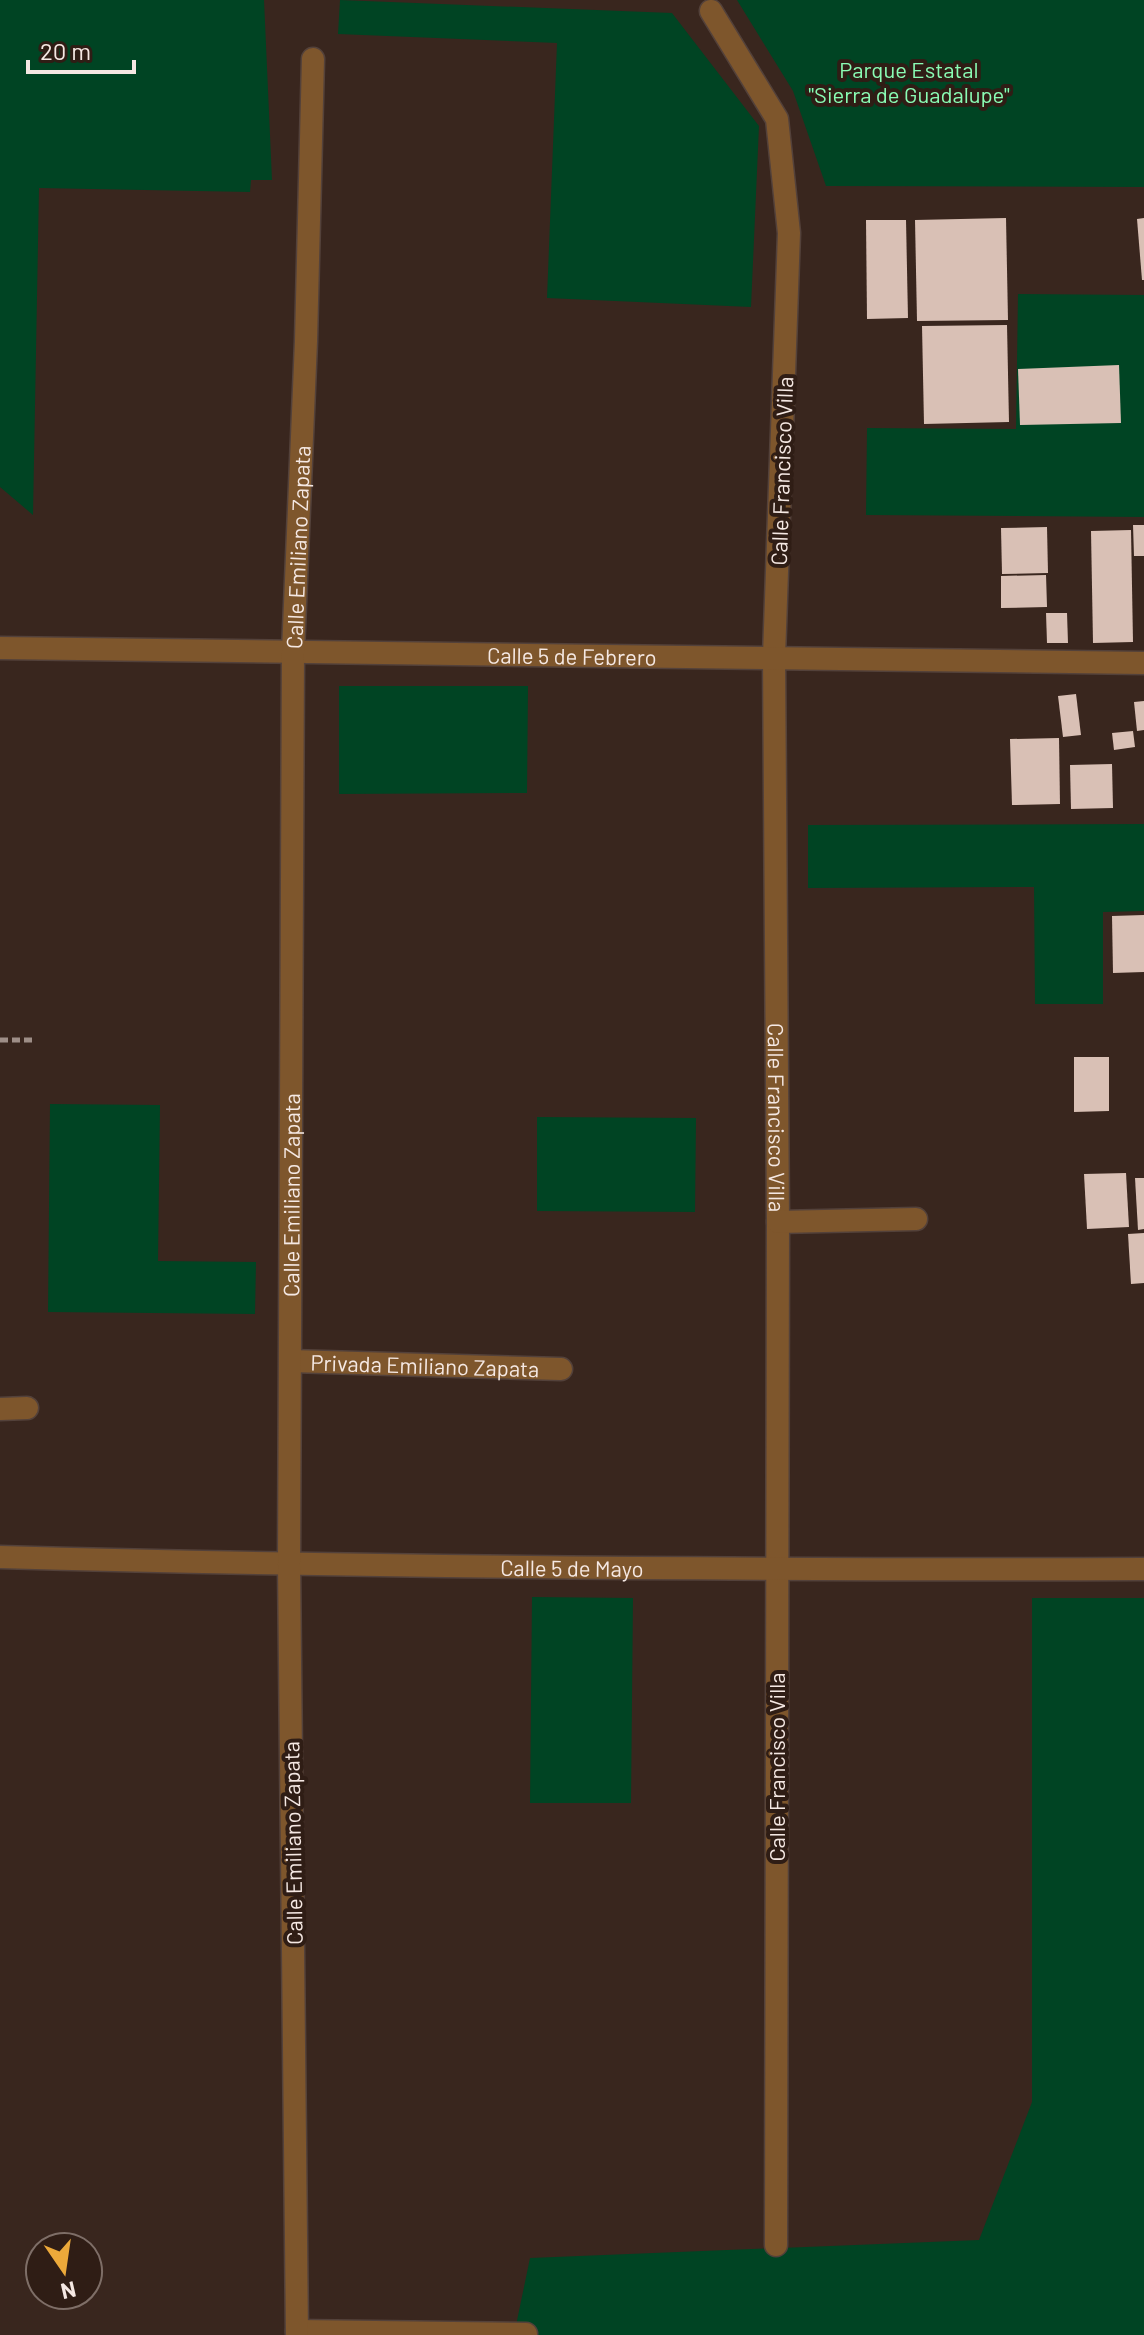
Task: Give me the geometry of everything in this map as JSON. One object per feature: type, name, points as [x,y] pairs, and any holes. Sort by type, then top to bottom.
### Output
[{"type":"street","name":"Calle Francisco Villa","points":[[711,11],[777,119],[789,233],[774,656],[778,1222],[776,2245]]},
{"type":"street","name":"Calle Emiliano Zapata","points":[[313,59],[306,341],[293,652],[289,1565],[297,2333],[526,2334]]},
{"type":"street","name":"Calle 5 de Febrero","points":[[0,648],[1144,663]]},
{"type":"street","points":[[778,1222],[916,1219]]},
{"type":"street","name":"Privada Emiliano Zapata","points":[[291,1361],[561,1369]]},
{"type":"street","points":[[0,1409],[27,1408]]},
{"type":"street","name":"Calle 5 de Mayo","points":[[0,1557],[289,1565],[776,1570],[1144,1569]]},
{"type":"path","points":[[0,1040],[36,1040]]},
{"type":"green space","points":[[0,0],[264,0],[272,180],[251,180],[250,192],[39,188],[33,515],[0,487]]},
{"type":"green space","points":[[340,0],[672,13],[759,126],[751,307],[547,298],[557,43],[338,34]]},
{"type":"green space","name":"Parque Estatal \"Sierra de Guadalupe\"","points":[[737,0],[1144,0],[1144,187],[826,186],[793,91]]},
{"type":"green space","points":[[1018,294],[1144,295],[1144,517],[866,515],[867,428],[1016,429]]},
{"type":"green space","points":[[339,686],[528,686],[527,793],[339,794]]},
{"type":"green space","points":[[1144,824],[1144,911],[1103,912],[1103,1004],[1035,1004],[1034,887],[808,888],[808,825]]},
{"type":"green space","points":[[50,1104],[160,1105],[158,1261],[256,1262],[255,1314],[48,1312]]},
{"type":"green space","points":[[537,1117],[696,1118],[695,1212],[537,1211]]},
{"type":"green space","points":[[532,1597],[633,1598],[631,1803],[530,1803]]},
{"type":"green space","points":[[1032,1598],[1144,1598],[1144,2335],[514,2335],[530,2258],[979,2240],[1032,2102]]},
{"type":"building","points":[[1006,218],[1008,320],[917,321],[915,220]]},
{"type":"building","points":[[1144,218],[1144,280],[1142,280],[1137,219]]},
{"type":"building","points":[[866,220],[906,220],[908,318],[867,319]]},
{"type":"building","points":[[1007,325],[1009,422],[924,424],[922,326]]},
{"type":"building","points":[[1119,365],[1121,423],[1020,425],[1018,369]]},
{"type":"building","points":[[1133,525],[1144,525],[1144,556],[1134,556]]},
{"type":"building","points":[[1047,527],[1048,573],[1002,574],[1001,528]]},
{"type":"building","points":[[1131,530],[1133,642],[1093,643],[1091,531]]},
{"type":"building","points":[[1046,575],[1047,607],[1001,608],[1001,576]]},
{"type":"building","points":[[1046,613],[1067,613],[1068,643],[1047,643]]},
{"type":"building","points":[[1076,694],[1081,735],[1063,737],[1058,696]]},
{"type":"building","points":[[1144,701],[1144,730],[1137,731],[1134,702]]},
{"type":"building","points":[[1133,731],[1135,747],[1114,750],[1112,733]]},
{"type":"building","points":[[1059,738],[1060,804],[1012,805],[1010,739]]},
{"type":"building","points":[[1112,764],[1113,808],[1071,809],[1070,765]]},
{"type":"building","points":[[1144,915],[1144,972],[1113,973],[1112,916]]},
{"type":"building","points":[[1074,1057],[1109,1057],[1109,1111],[1074,1112]]},
{"type":"building","points":[[1126,1173],[1129,1227],[1087,1229],[1084,1174]]},
{"type":"building","points":[[1135,1178],[1144,1178],[1144,1229],[1138,1230]]},
{"type":"building","points":[[1144,1233],[1144,1283],[1131,1284],[1128,1234]]}]
